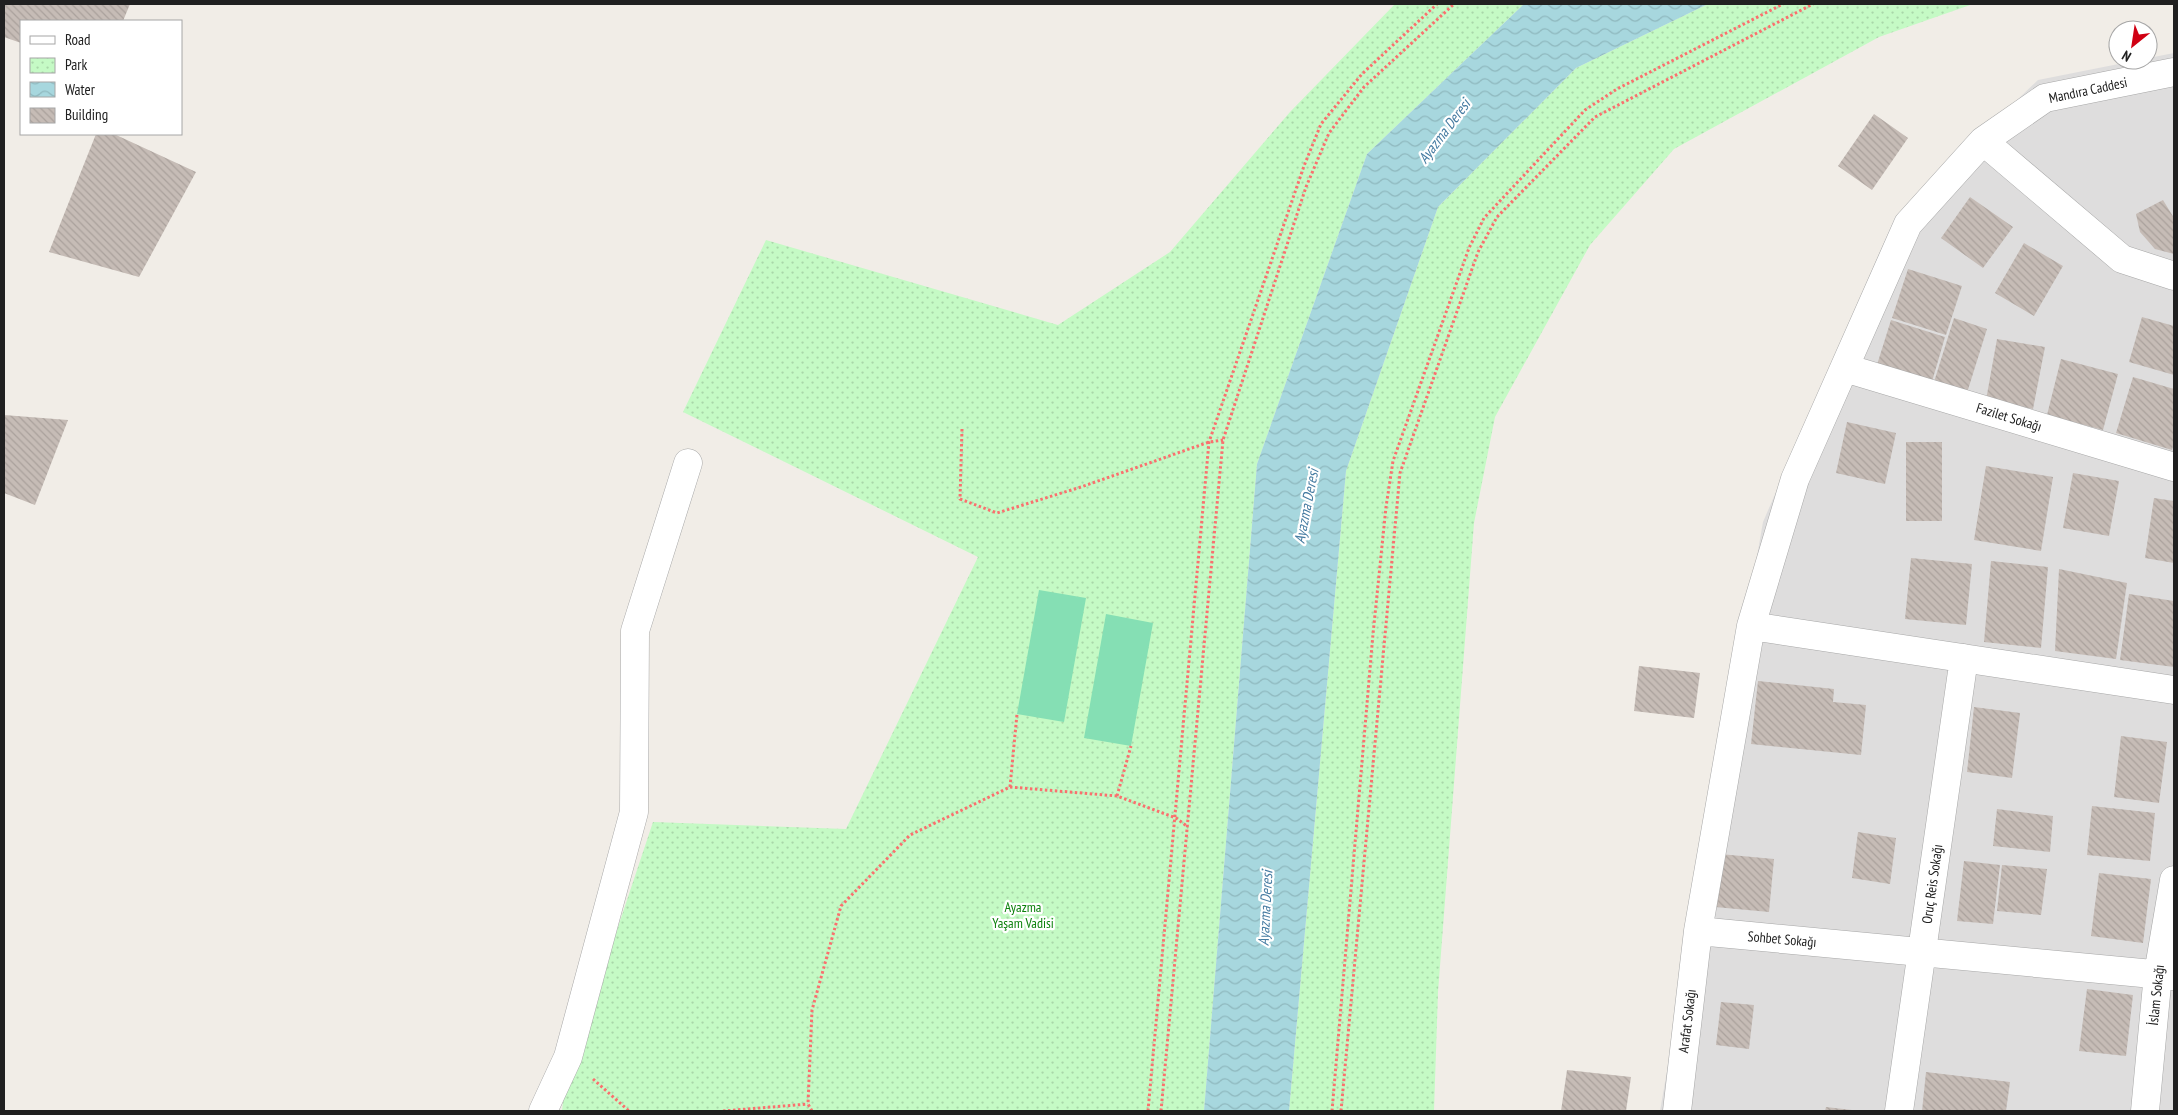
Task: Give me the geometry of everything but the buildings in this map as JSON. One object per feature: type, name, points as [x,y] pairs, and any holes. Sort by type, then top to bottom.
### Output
[{"type":"street","name":"Mandıra Caddesi","points":[[1751,626],[1795,480],[1908,224],[1983,141],[2045,98],[2174,72]]},
{"type":"street","points":[[1983,141],[2122,259],[2174,276]]},
{"type":"street","name":"Fazilet Sokağı","points":[[1845,368],[2174,467]]},
{"type":"street","points":[[542,1111],[568,1057],[634,812],[635,630],[688,463]]},
{"type":"street","points":[[1698,931],[1751,626],[2174,690]]},
{"type":"street","name":"Oruç Reis Sokağı","points":[[1899,1111],[1964,658]]},
{"type":"street","name":"İslam Sokağı","points":[[2145,1111],[2166,975],[2174,880]]},
{"type":"street","name":"Sohbet Sokağı","points":[[1698,931],[2166,975]]},
{"type":"street","name":"Arafat Sokağı","points":[[1677,1111],[1698,931]]},
{"type":"path","points":[[1148,1111],[1209,442],[1304,166],[1321,124],[1362,74],[1437,4]]},
{"type":"path","points":[[1161,1111],[1223,440],[1306,187],[1330,133],[1364,87],[1454,4]]},
{"type":"path","points":[[1332,1111],[1373,634],[1386,507],[1393,461],[1469,248],[1484,218],[1585,110],[1617,89],[1783,4]]},
{"type":"path","points":[[1341,1111],[1400,473],[1478,252],[1497,217],[1595,117],[1813,4]]},
{"type":"path","points":[[962,429],[960,499],[997,513],[1081,487],[1209,442],[1223,440]]},
{"type":"path","points":[[1010,787],[1017,714]]},
{"type":"path","points":[[1117,796],[1131,746]]},
{"type":"path","points":[[812,1111],[808,1104],[812,1010],[841,906],[910,836],[1010,787],[1117,796],[1176,818],[1188,828]]},
{"type":"path","points":[[568,1057],[629,1111]]},
{"type":"path","points":[[723,1111],[808,1104]]},
{"type":"shaded area","points":[[2174,53],[2174,1111],[1660,1111],[1763,522],[1895,217],[2038,80],[2108,66],[2108,70],[2158,70],[2158,56]]},
{"type":"green space","name":"Ayazma Yaşam Vadisi","points":[[1395,4],[1524,4],[1367,154],[1257,464],[1204,1111],[562,1111],[568,1057],[602,975],[653,822],[846,829],[978,557],[683,412],[766,240],[1058,325],[1170,252],[1290,112]]},
{"type":"green space","points":[[1708,4],[1973,4],[1879,37],[1674,149],[1590,245],[1495,417],[1474,523],[1438,992],[1434,1111],[1289,1111],[1346,471],[1438,207],[1576,68]]},
{"type":"green space","points":[[1039,590],[1086,598],[1064,722],[1017,714]]},
{"type":"green space","points":[[1106,614],[1153,623],[1131,746],[1084,738]]},
{"type":"water","name":"Ayazma Deresi","points":[[1524,4],[1708,4],[1576,68],[1438,207],[1346,471],[1289,1111],[1204,1111],[1257,464],[1367,154]]}]
